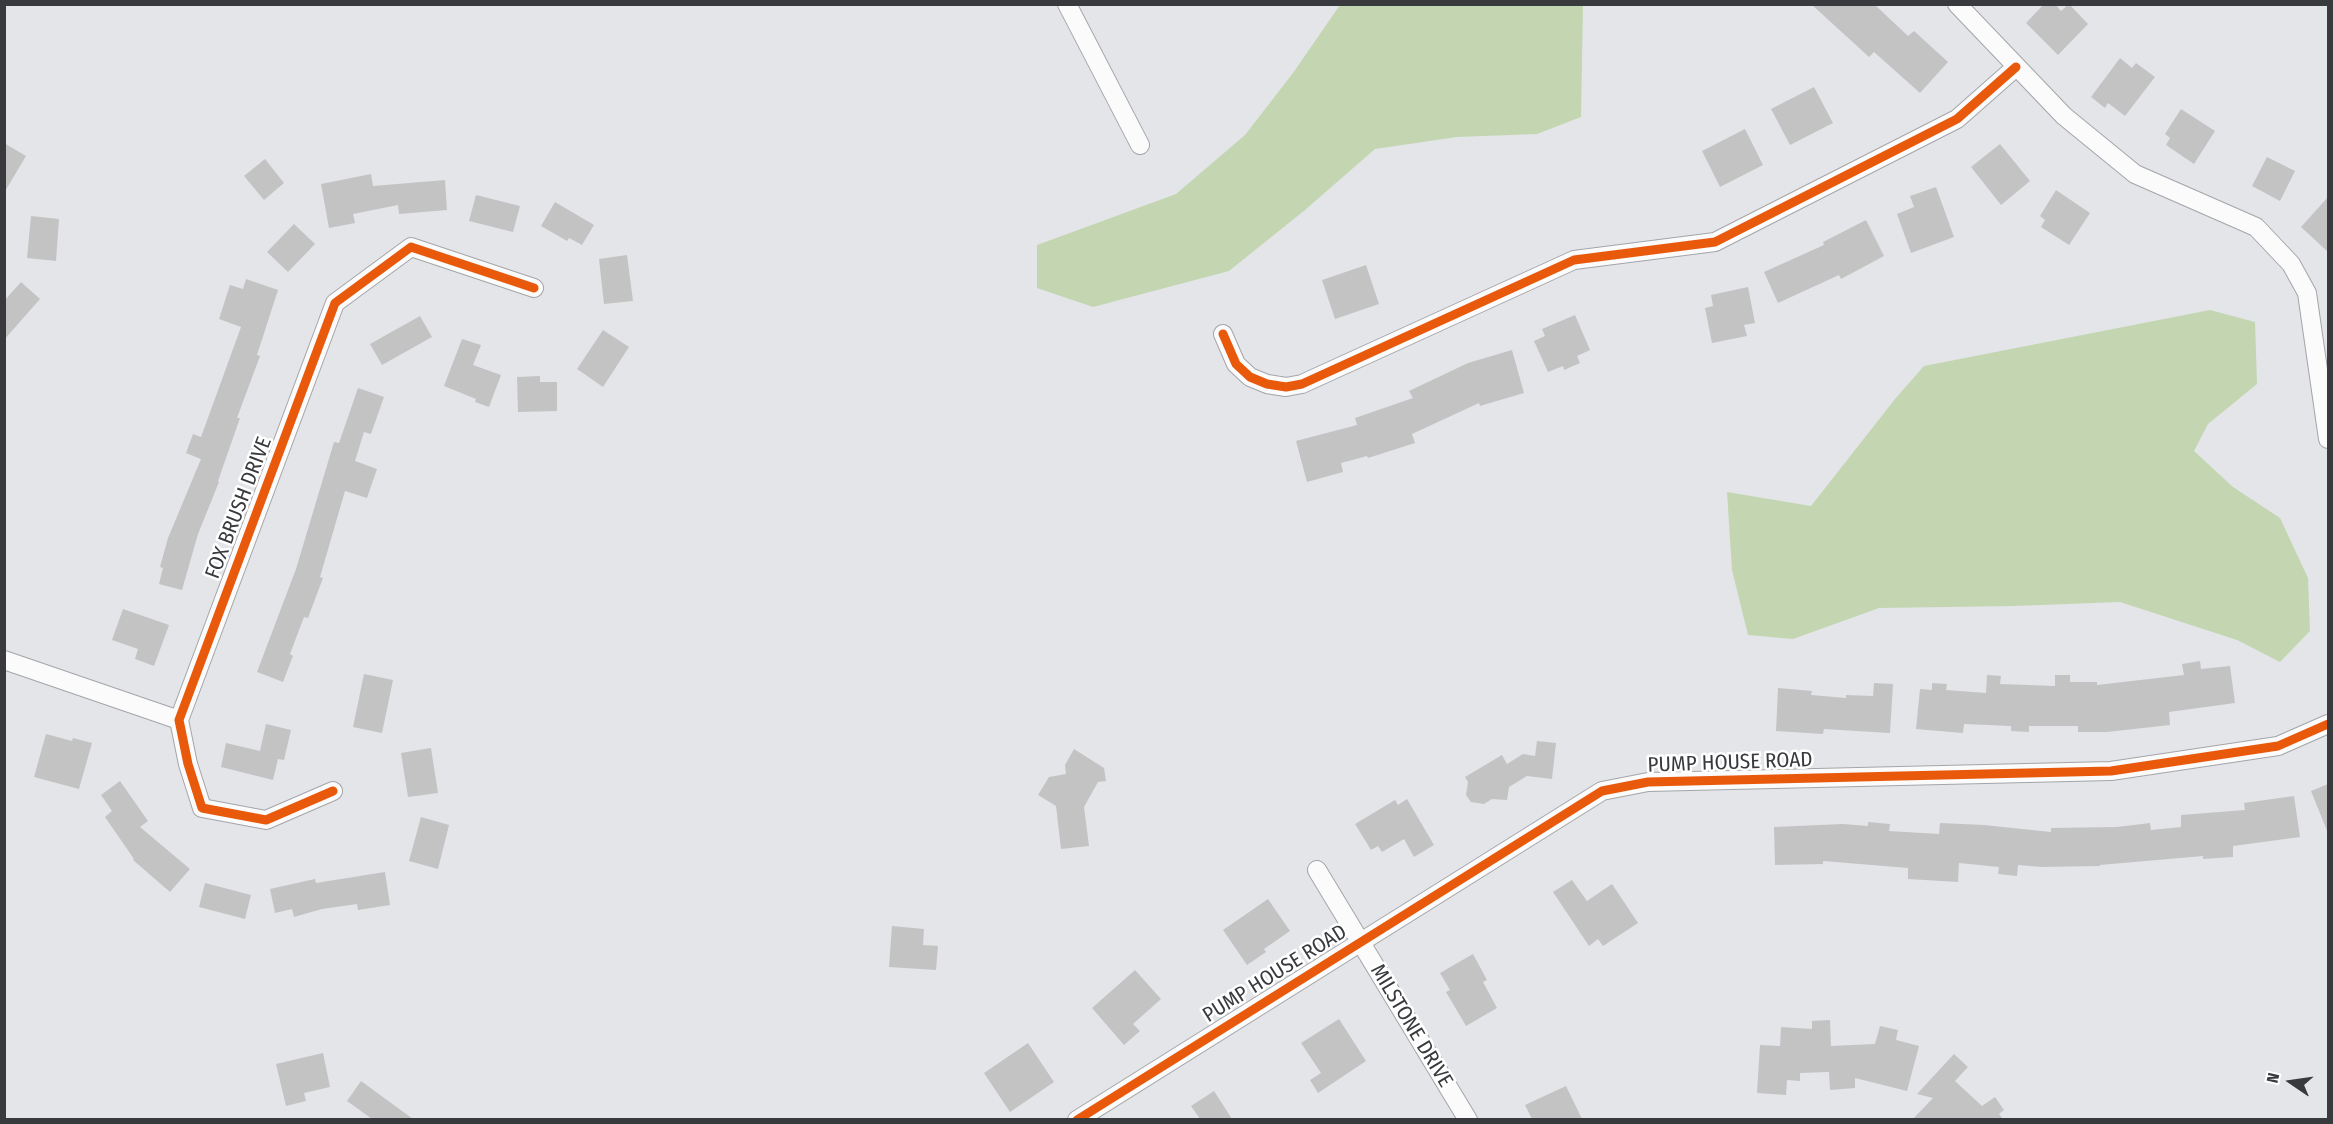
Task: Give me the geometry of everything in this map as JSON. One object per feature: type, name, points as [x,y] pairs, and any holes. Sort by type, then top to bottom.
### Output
[{"type":"street","points":[[1067,4],[1140,145]]},
{"type":"street","points":[[1957,4],[2064,116],[2135,174],[2256,227],[2291,264],[2307,293],[2328,439]]},
{"type":"street","points":[[1223,334],[1236,364],[1250,377],[1267,384],[1286,387],[1302,384],[1574,260],[1716,242],[1956,119],[2016,67]]},
{"type":"street","name":"FOX BRUSH DRIVE","points":[[179,720],[335,303],[411,247],[534,288]]},
{"type":"street","points":[[4,660],[179,720],[188,764],[202,808],[266,820],[333,791]]},
{"type":"street","name":"PUMP HOUSE ROAD","points":[[1077,1119],[1602,791],[1648,782],[2111,771],[2278,746],[2328,724]]},
{"type":"street","name":"MILSTONE DRIVE","points":[[1317,870],[1468,1119]]},
{"type":"green space","points":[[1340,5],[1583,5],[1581,117],[1537,134],[1457,137],[1375,149],[1305,210],[1229,271],[1093,307],[1037,288],[1037,245],[1176,194],[1245,135],[1293,73]]},
{"type":"green space","points":[[2210,310],[2255,322],[2257,384],[2208,424],[2194,451],[2233,487],[2280,518],[2308,578],[2310,631],[2280,662],[2237,640],[2120,602],[1879,608],[1793,639],[1748,635],[1732,570],[1727,492],[1811,506],[1895,399],[1924,366]]},
{"type":"building","points":[[1811,4],[1874,4],[1908,36],[1914,31],[1948,62],[1920,93],[1874,52],[1869,57]]},
{"type":"building","points":[[2044,4],[2055,4],[2061,11],[2069,4],[2088,24],[2058,55],[2026,23]]},
{"type":"building","points":[[2120,58],[2132,68],[2136,63],[2155,77],[2125,116],[2108,103],[2105,108],[2091,97]]},
{"type":"building","points":[[1814,87],[1833,123],[1790,145],[1771,109]]},
{"type":"building","points":[[2181,109],[2215,131],[2194,164],[2166,145],[2170,138],[2165,134]]},
{"type":"building","points":[[1745,129],[1763,165],[1720,187],[1702,151]]},
{"type":"building","points":[[4,143],[26,156],[4,193]]},
{"type":"building","points":[[2000,144],[2030,181],[2001,205],[1971,167]]},
{"type":"building","points":[[2267,157],[2295,171],[2280,201],[2252,186]]},
{"type":"building","points":[[265,159],[284,183],[264,200],[244,176]]},
{"type":"building","points":[[371,174],[373,186],[445,180],[447,210],[399,214],[398,205],[353,214],[355,223],[329,228],[321,184]]},
{"type":"building","points":[[1936,187],[1954,237],[1911,253],[1897,214],[1914,207],[1910,196]]},
{"type":"building","points":[[2056,190],[2090,213],[2069,245],[2041,227],[2045,220],[2040,216]]},
{"type":"building","points":[[476,195],[520,206],[513,232],[469,221]]},
{"type":"building","points":[[2328,197],[2328,252],[2301,227]]},
{"type":"building","points":[[555,202],[594,225],[582,245],[569,238],[567,241],[541,226]]},
{"type":"building","points":[[31,216],[59,219],[56,261],[27,258]]},
{"type":"building","points":[[1866,220],[1884,256],[1841,279],[1839,275],[1778,303],[1764,272],[1824,245],[1823,242]]},
{"type":"building","points":[[294,224],[315,244],[288,272],[267,252]]},
{"type":"building","points":[[627,255],[633,301],[604,304],[599,259]]},
{"type":"building","points":[[1366,265],[1379,304],[1335,319],[1322,280]]},
{"type":"building","points":[[246,279],[278,290],[257,355],[260,356],[237,418],[240,418],[219,482],[198,534],[182,590],[159,584],[163,568],[160,567],[168,538],[201,459],[186,453],[193,434],[201,437],[241,327],[219,319],[230,285],[243,289]]},
{"type":"building","points":[[21,282],[40,299],[4,340],[4,301]]},
{"type":"building","points":[[1748,287],[1755,323],[1744,325],[1747,336],[1712,343],[1705,308],[1713,306],[1711,295]]},
{"type":"building","points":[[1575,315],[1590,350],[1577,356],[1580,363],[1564,370],[1563,366],[1548,372],[1534,341],[1545,336],[1542,329]]},
{"type":"building","points":[[420,316],[432,337],[382,365],[370,344]]},
{"type":"building","points":[[603,330],[629,347],[603,387],[577,369]]},
{"type":"building","points":[[462,339],[481,345],[473,365],[501,375],[489,407],[444,386]]},
{"type":"building","points":[[1512,350],[1524,393],[1480,406],[1479,403],[1412,434],[1415,443],[1368,458],[1367,456],[1341,463],[1343,472],[1307,482],[1296,441],[1357,425],[1355,418],[1413,398],[1409,391],[1468,363]]},
{"type":"building","points":[[540,376],[540,382],[557,382],[557,411],[518,412],[517,377]]},
{"type":"building","points":[[358,388],[384,397],[371,434],[364,432],[355,461],[377,469],[367,498],[345,491],[320,577],[323,578],[308,618],[304,617],[290,654],[293,656],[283,682],[257,672],[296,569],[334,442],[339,443]]},
{"type":"building","points":[[123,609],[169,625],[154,666],[135,659],[138,649],[112,640]]},
{"type":"building","points":[[2200,661],[2201,669],[2230,666],[2235,703],[2169,712],[2170,725],[2107,732],[2078,732],[2078,726],[2029,726],[2029,732],[2011,731],[2011,726],[1964,724],[1963,733],[1916,729],[1920,689],[1932,690],[1932,683],[1947,684],[1946,690],[1986,693],[1987,675],[2001,676],[2000,684],[2055,686],[2055,675],[2070,675],[2070,682],[2097,682],[2097,685],[2184,675],[2182,664]]},
{"type":"building","points":[[364,674],[393,680],[382,733],[353,727]]},
{"type":"building","points":[[1874,683],[1893,684],[1890,733],[1824,729],[1823,734],[1776,731],[1778,688],[1812,691],[1811,695],[1846,698],[1846,695],[1873,696]]},
{"type":"building","points":[[266,724],[291,730],[284,760],[278,759],[273,780],[221,767],[226,743],[260,751]]},
{"type":"building","points":[[46,734],[72,741],[73,738],[92,743],[79,789],[34,777]]},
{"type":"building","points":[[1537,741],[1556,743],[1552,779],[1527,776],[1509,787],[1507,800],[1492,799],[1484,804],[1471,802],[1466,795],[1468,782],[1465,777],[1502,755],[1507,764],[1523,754],[1535,756]]},
{"type":"building","points":[[431,748],[438,793],[408,797],[401,753]]},
{"type":"building","points":[[1074,749],[1104,768],[1106,781],[1098,782],[1084,807],[1089,846],[1061,849],[1056,806],[1038,795],[1049,777],[1066,774],[1065,765]]},
{"type":"building","points":[[120,781],[148,821],[140,827],[190,869],[170,892],[133,860],[105,817],[112,811],[101,795]]},
{"type":"building","points":[[2328,784],[2328,833],[2311,791]]},
{"type":"building","points":[[2294,796],[2300,837],[2233,846],[2233,857],[2203,859],[2203,856],[2100,866],[2018,865],[2017,876],[1998,874],[1999,867],[1959,863],[1958,882],[1908,879],[1908,868],[1823,861],[1823,864],[1775,865],[1774,827],[1843,824],[1868,826],[1868,822],[1890,824],[1889,831],[1939,834],[1940,823],[2051,832],[2051,828],[2117,827],[2150,823],[2151,830],[2181,827],[2181,815],[2245,810],[2244,803]]},
{"type":"building","points":[[1407,799],[1434,845],[1414,857],[1404,839],[1382,852],[1378,846],[1371,850],[1355,824],[1395,800],[1398,805]]},
{"type":"building","points":[[421,817],[449,825],[438,869],[409,861]]},
{"type":"building","points":[[385,872],[390,905],[358,910],[357,904],[322,909],[294,917],[292,909],[275,913],[270,889],[315,879],[316,883]]},
{"type":"building","points":[[1572,880],[1587,901],[1612,884],[1638,923],[1603,946],[1598,939],[1589,946],[1553,892]]},
{"type":"building","points":[[205,883],[251,895],[245,919],[199,907]]},
{"type":"building","points":[[1268,899],[1290,931],[1264,949],[1266,952],[1247,965],[1223,930]]},
{"type":"building","points":[[892,926],[924,929],[923,945],[938,946],[936,970],[889,967]]},
{"type":"building","points":[[1473,954],[1487,980],[1483,982],[1497,1008],[1466,1026],[1446,992],[1450,990],[1440,973]]},
{"type":"building","points":[[1135,970],[1161,999],[1133,1024],[1140,1031],[1124,1045],[1092,1008]]},
{"type":"building","points":[[1339,1019],[1366,1061],[1318,1093],[1310,1080],[1321,1073],[1301,1043]]},
{"type":"building","points":[[1830,1020],[1831,1046],[1875,1044],[1880,1026],[1898,1030],[1896,1040],[1919,1046],[1907,1091],[1855,1078],[1855,1088],[1830,1090],[1829,1072],[1800,1073],[1800,1081],[1787,1080],[1786,1095],[1757,1093],[1760,1045],[1780,1046],[1781,1027],[1812,1029],[1812,1021]]},
{"type":"building","points":[[1028,1043],[1054,1082],[1010,1112],[984,1073]]},
{"type":"building","points":[[323,1053],[330,1087],[304,1093],[306,1101],[286,1106],[276,1064]]},
{"type":"building","points":[[1954,1054],[1968,1067],[1955,1081],[1982,1106],[1995,1097],[2004,1110],[1999,1114],[2003,1119],[1913,1119],[1933,1098],[1917,1094]]},
{"type":"building","points":[[361,1081],[413,1119],[372,1119],[347,1101]]},
{"type":"building","points":[[1566,1086],[1582,1119],[1532,1119],[1525,1105]]},
{"type":"building","points":[[1214,1091],[1232,1119],[1200,1119],[1191,1106]]},
{"type":"cycle path","points":[[1223,334],[1236,364],[1250,377],[1267,384],[1286,387],[1302,384],[1574,260],[1715,242],[1957,119],[2016,67]]},
{"type":"cycle path","points":[[333,791],[266,820],[202,808],[188,764],[179,720],[335,303],[411,247],[534,288]]},
{"type":"cycle path","points":[[1077,1120],[1602,791],[1648,782],[2111,771],[2278,746],[2328,724]]}]
